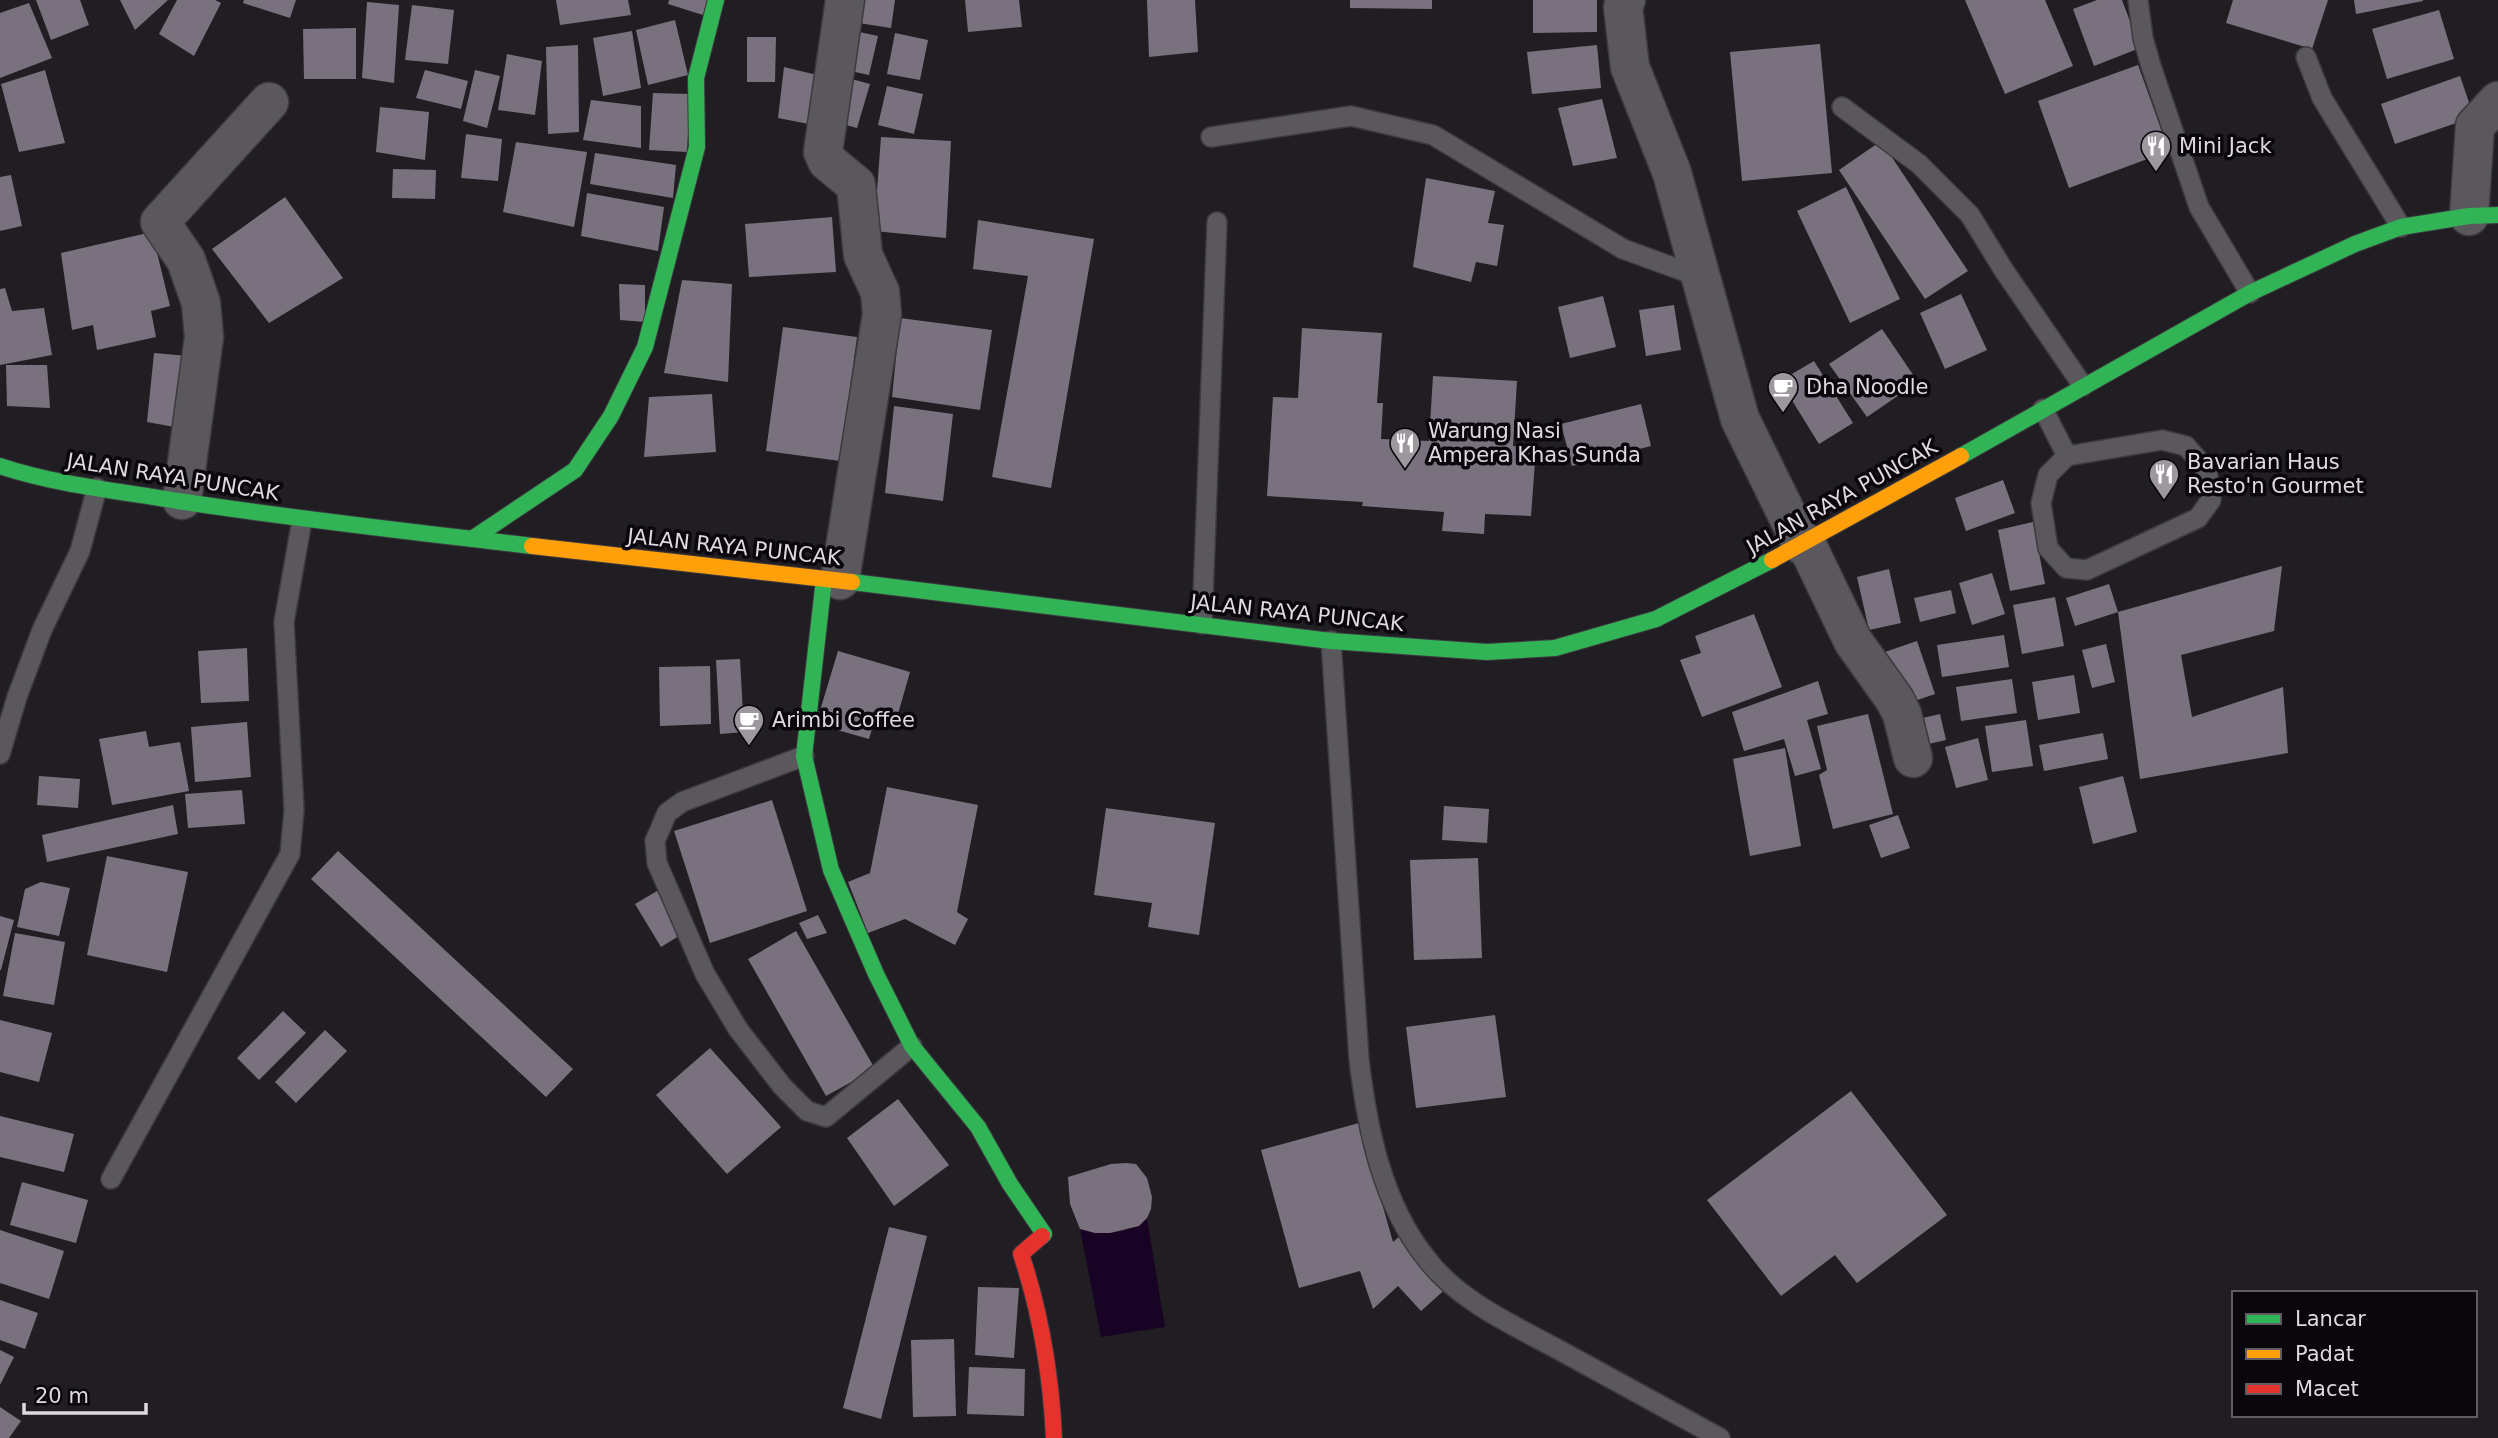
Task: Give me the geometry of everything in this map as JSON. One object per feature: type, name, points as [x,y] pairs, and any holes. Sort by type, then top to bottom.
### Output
[{"type":"main road","points":[[472,539],[575,470],[611,416],[645,347],[694,159],[696,79],[716,0]]},
{"type":"main road","name":"JALAN RAYA PUNCAK","points":[[7,475],[302,520],[832,580],[1331,641],[1487,652],[1555,648],[1656,620],[1804,544],[2250,293],[2355,244],[2401,227],[2483,215]]},
{"type":"main road","points":[[832,580],[804,756],[817,818],[831,870],[876,974],[912,1046],[978,1128],[1010,1184],[1044,1234],[1021,1254],[1037,1298],[1053,1396],[1054,1438]]},
{"type":"street","points":[[832,580],[882,314],[880,292],[864,263],[856,185],[827,162],[823,152],[845,0]]},
{"type":"street","points":[[1626,0],[1623,8],[1630,67],[1672,173],[1740,419],[1853,641],[1902,714],[1913,758]]},
{"type":"street","points":[[2483,215],[2475,125],[2498,101]]},
{"type":"street","points":[[182,500],[204,337],[201,303],[186,260],[160,222],[270,102]]},
{"type":"lane","points":[[2138,0],[2143,38],[2151,66],[2199,207],[2250,293]]},
{"type":"lane","points":[[2306,57],[2322,98],[2401,227]]},
{"type":"lane","points":[[1842,107],[1919,164],[1970,215],[2003,269],[2083,386]]},
{"type":"lane","points":[[1211,137],[1351,116],[1433,135],[1623,249],[1700,277]]},
{"type":"lane","points":[[1202,624],[1217,222]]},
{"type":"lane","points":[[2043,409],[2067,456]]},
{"type":"lane","points":[[2162,440],[2186,446],[2207,470],[2211,500],[2198,518],[2087,570],[2066,568],[2048,548],[2041,503],[2048,475],[2067,456],[2162,440]]},
{"type":"lane","points":[[0,754],[16,697],[42,630],[80,551],[97,488]]},
{"type":"lane","points":[[111,1179],[290,854],[294,810],[285,622],[302,520]]},
{"type":"lane","points":[[1331,641],[1361,1083],[1364,1108],[1377,1156],[1398,1215],[1426,1259],[1462,1293],[1522,1330],[1720,1438]]},
{"type":"lane","points":[[804,756],[682,802],[667,813],[655,841],[657,863],[705,974],[738,1029],[782,1086],[807,1111],[826,1117],[912,1046]]},
{"type":"shaded area","points":[[1147,1218],[1165,1327],[1101,1337],[1080,1229],[1098,1232],[1124,1231]]},
{"type":"building","points":[[36,0],[80,0],[89,25],[51,40]]},
{"type":"building","points":[[120,0],[168,0],[135,30]]},
{"type":"building","points":[[177,0],[215,0],[221,3],[194,56],[159,34]]},
{"type":"building","points":[[244,0],[296,0],[290,18],[243,3]]},
{"type":"building","points":[[556,0],[628,0],[631,15],[560,25]]},
{"type":"building","points":[[669,0],[707,0],[703,15],[668,4]]},
{"type":"building","points":[[855,0],[895,0],[891,28],[852,22]]},
{"type":"building","points":[[965,0],[1019,0],[1022,27],[968,32]]},
{"type":"building","points":[[1147,0],[1195,0],[1198,52],[1149,57]]},
{"type":"building","points":[[1350,0],[1432,0],[1432,9],[1350,8]]},
{"type":"building","points":[[1533,0],[1597,0],[1597,32],[1533,33]]},
{"type":"building","points":[[1965,0],[2045,0],[2073,66],[2005,94]]},
{"type":"building","points":[[2097,0],[2122,0],[2140,48],[2094,66],[2073,9]]},
{"type":"building","points":[[2233,0],[2328,0],[2312,49],[2226,23]]},
{"type":"building","points":[[2354,0],[2423,0],[2423,1],[2356,14]]},
{"type":"building","points":[[367,2],[399,5],[394,83],[362,78]]},
{"type":"building","points":[[29,3],[52,58],[0,78],[0,13]]},
{"type":"building","points":[[412,5],[454,10],[448,64],[405,60]]},
{"type":"building","points":[[2439,10],[2454,59],[2387,79],[2372,29]]},
{"type":"building","points":[[675,20],[688,75],[648,85],[636,30]]},
{"type":"building","points":[[356,28],[356,79],[304,79],[303,29]]},
{"type":"building","points":[[850,30],[878,36],[869,75],[841,69]]},
{"type":"building","points":[[632,31],[641,88],[603,96],[593,38]]},
{"type":"building","points":[[895,33],[928,40],[920,80],[887,74]]},
{"type":"building","points":[[747,37],[776,37],[775,82],[747,82]]},
{"type":"building","points":[[1820,44],[1832,173],[1742,181],[1730,52]]},
{"type":"building","points":[[578,45],[579,132],[548,134],[546,47]]},
{"type":"building","points":[[1597,45],[1601,88],[1532,94],[1527,52]]},
{"type":"building","points":[[507,54],[542,61],[535,115],[498,110]]},
{"type":"building","points":[[2138,65],[2169,151],[2069,188],[2038,101]]},
{"type":"building","points":[[784,67],[821,76],[814,125],[778,118]]},
{"type":"building","points":[[45,70],[65,143],[19,152],[1,84]]},
{"type":"building","points":[[425,70],[468,81],[461,109],[416,98]]},
{"type":"building","points":[[475,70],[500,76],[487,128],[463,121]]},
{"type":"building","points":[[2460,76],[2474,117],[2395,144],[2381,104]]},
{"type":"building","points":[[844,77],[870,84],[857,128],[831,121]]},
{"type":"building","points":[[887,86],[923,94],[914,134],[878,125]]},
{"type":"building","points":[[653,93],[690,94],[687,152],[649,150]]},
{"type":"building","points":[[1602,99],[1617,158],[1573,166],[1558,108]]},
{"type":"building","points":[[591,100],[641,106],[641,148],[583,140]]},
{"type":"building","points":[[380,107],[429,112],[425,160],[376,152]]},
{"type":"building","points":[[466,134],[502,139],[498,181],[461,178]]},
{"type":"building","points":[[881,137],[951,141],[946,238],[874,231]]},
{"type":"building","points":[[1881,141],[1968,271],[1925,299],[1839,170]]},
{"type":"building","points":[[516,142],[587,152],[574,227],[503,212]]},
{"type":"building","points":[[595,153],[676,165],[673,198],[590,184]]},
{"type":"building","points":[[393,169],[436,170],[435,199],[392,198]]},
{"type":"building","points":[[11,175],[22,226],[0,231],[0,177]]},
{"type":"building","points":[[1426,178],[1495,191],[1488,223],[1504,225],[1497,266],[1476,262],[1471,282],[1413,267]]},
{"type":"building","points":[[1846,187],[1900,299],[1850,323],[1797,211]]},
{"type":"building","points":[[587,193],[664,207],[658,251],[581,236]]},
{"type":"building","points":[[285,197],[343,278],[269,323],[212,249]]},
{"type":"building","points":[[832,217],[836,272],[749,277],[745,224]]},
{"type":"building","points":[[978,220],[1094,239],[1051,488],[992,477],[1028,276],[973,269]]},
{"type":"building","points":[[152,232],[170,306],[151,311],[156,337],[97,350],[93,325],[72,330],[61,253]]},
{"type":"building","points":[[682,280],[732,284],[728,382],[664,373]]},
{"type":"building","points":[[619,284],[645,285],[645,322],[620,320]]},
{"type":"building","points":[[5,288],[12,311],[44,308],[52,355],[0,365],[0,289]]},
{"type":"building","points":[[1961,294],[1987,350],[1945,369],[1920,313]]},
{"type":"building","points":[[1603,296],[1616,347],[1570,358],[1558,307]]},
{"type":"building","points":[[1674,305],[1681,350],[1646,356],[1639,310]]},
{"type":"building","points":[[900,318],[992,330],[980,410],[892,397]]},
{"type":"building","points":[[783,327],[857,337],[840,461],[766,451]]},
{"type":"building","points":[[1302,328],[1382,333],[1377,403],[1383,403],[1381,439],[1429,441],[1433,376],[1517,381],[1513,446],[1536,448],[1531,516],[1485,514],[1484,534],[1442,531],[1444,512],[1362,506],[1363,502],[1267,496],[1273,397],[1298,398]]},
{"type":"building","points":[[1882,329],[1918,382],[1867,417],[1829,364]]},
{"type":"building","points":[[154,353],[188,356],[180,428],[147,422]]},
{"type":"building","points":[[1814,361],[1853,423],[1819,444],[1780,381]]},
{"type":"building","points":[[6,365],[47,365],[50,408],[7,406]]},
{"type":"building","points":[[712,394],[716,452],[644,457],[649,397]]},
{"type":"building","points":[[1641,404],[1651,446],[1572,466],[1561,424]]},
{"type":"building","points":[[894,406],[953,414],[943,501],[885,493]]},
{"type":"building","points":[[2003,480],[2015,513],[1966,531],[1955,498]]},
{"type":"building","points":[[2033,522],[2045,584],[2010,591],[1998,530]]},
{"type":"building","points":[[2282,566],[2274,631],[2181,655],[2192,717],[2283,687],[2288,753],[2140,779],[2118,612]]},
{"type":"building","points":[[1889,569],[1901,623],[1869,630],[1857,577]]},
{"type":"building","points":[[1992,573],[2005,614],[1972,625],[1959,583]]},
{"type":"building","points":[[2109,584],[2118,612],[2075,626],[2066,598]]},
{"type":"building","points":[[1951,590],[1956,613],[1920,622],[1914,598]]},
{"type":"building","points":[[2055,597],[2064,646],[2022,654],[2013,605]]},
{"type":"building","points":[[1754,614],[1782,687],[1702,717],[1680,660],[1701,653],[1695,636]]},
{"type":"building","points":[[2004,635],[2009,667],[1942,677],[1937,645]]},
{"type":"building","points":[[1917,641],[1935,694],[1900,706],[1882,653]]},
{"type":"building","points":[[2106,644],[2115,682],[2092,688],[2082,650]]},
{"type":"building","points":[[247,648],[249,701],[201,703],[198,651]]},
{"type":"building","points":[[838,651],[910,672],[898,714],[878,708],[869,739],[816,724]]},
{"type":"building","points":[[740,659],[744,732],[720,734],[716,660]]},
{"type":"building","points":[[710,666],[711,724],[660,726],[659,667]]},
{"type":"building","points":[[2074,675],[2080,713],[2038,720],[2032,682]]},
{"type":"building","points":[[2012,679],[2017,713],[1961,721],[1956,687]]},
{"type":"building","points":[[1818,681],[1828,714],[1807,720],[1821,769],[1795,776],[1784,739],[1744,751],[1732,712]]},
{"type":"building","points":[[1868,714],[1893,814],[1833,829],[1819,775],[1827,770],[1817,726]]},
{"type":"building","points":[[1940,714],[1946,740],[1920,746],[1914,720]]},
{"type":"building","points":[[2026,720],[2033,766],[1992,772],[1985,726]]},
{"type":"building","points":[[247,722],[251,777],[195,782],[191,727]]},
{"type":"building","points":[[146,731],[149,747],[180,742],[189,791],[112,805],[99,739]]},
{"type":"building","points":[[2103,733],[2108,759],[2044,771],[2039,745]]},
{"type":"building","points":[[1978,738],[1988,780],[1956,788],[1945,747]]},
{"type":"building","points":[[1785,748],[1801,846],[1750,856],[1733,759]]},
{"type":"building","points":[[39,776],[80,779],[78,808],[37,805]]},
{"type":"building","points":[[2123,776],[2137,832],[2093,844],[2079,787]]},
{"type":"building","points":[[887,787],[978,805],[957,912],[968,919],[955,945],[905,919],[868,933],[848,882],[870,873]]},
{"type":"building","points":[[242,790],[245,824],[188,828],[185,794]]},
{"type":"building","points":[[772,800],[807,911],[710,943],[674,831]]},
{"type":"building","points":[[173,805],[178,834],[47,862],[42,835]]},
{"type":"building","points":[[1444,806],[1489,809],[1487,843],[1442,840]]},
{"type":"building","points":[[1106,808],[1215,823],[1199,935],[1148,927],[1152,903],[1094,895]]},
{"type":"building","points":[[1898,815],[1910,848],[1881,858],[1869,825]]},
{"type":"building","points":[[338,851],[573,1069],[546,1097],[311,879]]},
{"type":"building","points":[[107,856],[188,872],[167,972],[87,955]]},
{"type":"building","points":[[1478,858],[1482,958],[1414,960],[1410,860]]},
{"type":"building","points":[[41,882],[70,888],[59,936],[17,927],[25,889]]},
{"type":"building","points":[[657,891],[682,934],[661,947],[635,904]]},
{"type":"building","points":[[818,915],[827,933],[807,939],[799,923]]},
{"type":"building","points":[[0,916],[14,920],[1,970],[0,970]]},
{"type":"building","points":[[796,931],[875,1069],[826,1096],[748,959]]},
{"type":"building","points":[[15,933],[65,942],[54,1005],[3,996]]},
{"type":"building","points":[[283,1011],[306,1033],[259,1080],[237,1058]]},
{"type":"building","points":[[1495,1015],[1506,1097],[1416,1108],[1406,1027]]},
{"type":"building","points":[[0,1020],[52,1033],[39,1082],[0,1072]]},
{"type":"building","points":[[325,1030],[347,1051],[296,1103],[275,1082]]},
{"type":"building","points":[[710,1048],[781,1127],[727,1174],[656,1095]]},
{"type":"building","points":[[1851,1091],[1947,1215],[1857,1283],[1835,1255],[1781,1296],[1707,1200]]},
{"type":"building","points":[[898,1099],[949,1165],[894,1206],[847,1138]]},
{"type":"building","points":[[0,1116],[74,1134],[64,1172],[0,1157]]},
{"type":"building","points":[[1359,1123],[1393,1242],[1402,1234],[1449,1286],[1421,1311],[1398,1286],[1373,1309],[1360,1271],[1299,1288],[1261,1150]]},
{"type":"building","points":[[1111,1164],[1136,1164],[1147,1178],[1152,1197],[1147,1218],[1139,1226],[1110,1233],[1080,1229],[1070,1204],[1068,1177]]},
{"type":"building","points":[[22,1182],[88,1200],[76,1243],[10,1225]]},
{"type":"building","points":[[889,1227],[927,1236],[881,1419],[843,1408]]},
{"type":"building","points":[[0,1230],[64,1251],[49,1299],[0,1283]]},
{"type":"building","points":[[978,1287],[1019,1288],[1014,1358],[975,1355]]},
{"type":"building","points":[[0,1300],[38,1313],[25,1349],[0,1340]]},
{"type":"building","points":[[954,1339],[956,1416],[913,1417],[911,1340]]},
{"type":"building","points":[[0,1350],[14,1357],[0,1385]]},
{"type":"building","points":[[969,1367],[1025,1369],[1024,1416],[967,1414]]},
{"type":"building","points":[[0,1407],[21,1421],[9,1438],[0,1438]]},
{"type":"traffic: fast","points":[[472,539],[575,470],[611,416],[645,347],[697,147],[696,78],[716,0]]},
{"type":"traffic: fast","points":[[1961,456],[2250,293],[2355,244],[2401,227],[2469,216],[2498,215]]},
{"type":"traffic: fast","points":[[0,466],[66,483],[178,501],[532,546]]},
{"type":"traffic: fast","points":[[852,582],[1331,641],[1487,652],[1555,648],[1656,619],[1772,560]]},
{"type":"traffic: fast","points":[[824,579],[804,756],[831,870],[876,974],[912,1046],[978,1127],[1010,1184],[1044,1234],[1042,1236]]},
{"type":"traffic: slow","points":[[1772,560],[1961,456]]},
{"type":"traffic: slow","points":[[532,546],[852,582]]},
{"type":"traffic: jam","points":[[1042,1236],[1021,1254],[1044,1345],[1054,1438]]},
{"type":"place","name":"Mini Jack","points":[[2156,173]]},
{"type":"place","name":"Dha Noodle","points":[[1783,414]]},
{"type":"place","name":"Warung Nasi Ampera Khas Sunda","points":[[1405,470]]},
{"type":"place","name":"Bavarian Haus Resto'n Gourmet","points":[[2164,501]]},
{"type":"place","name":"Arimbi Coffee","points":[[749,747]]}]
